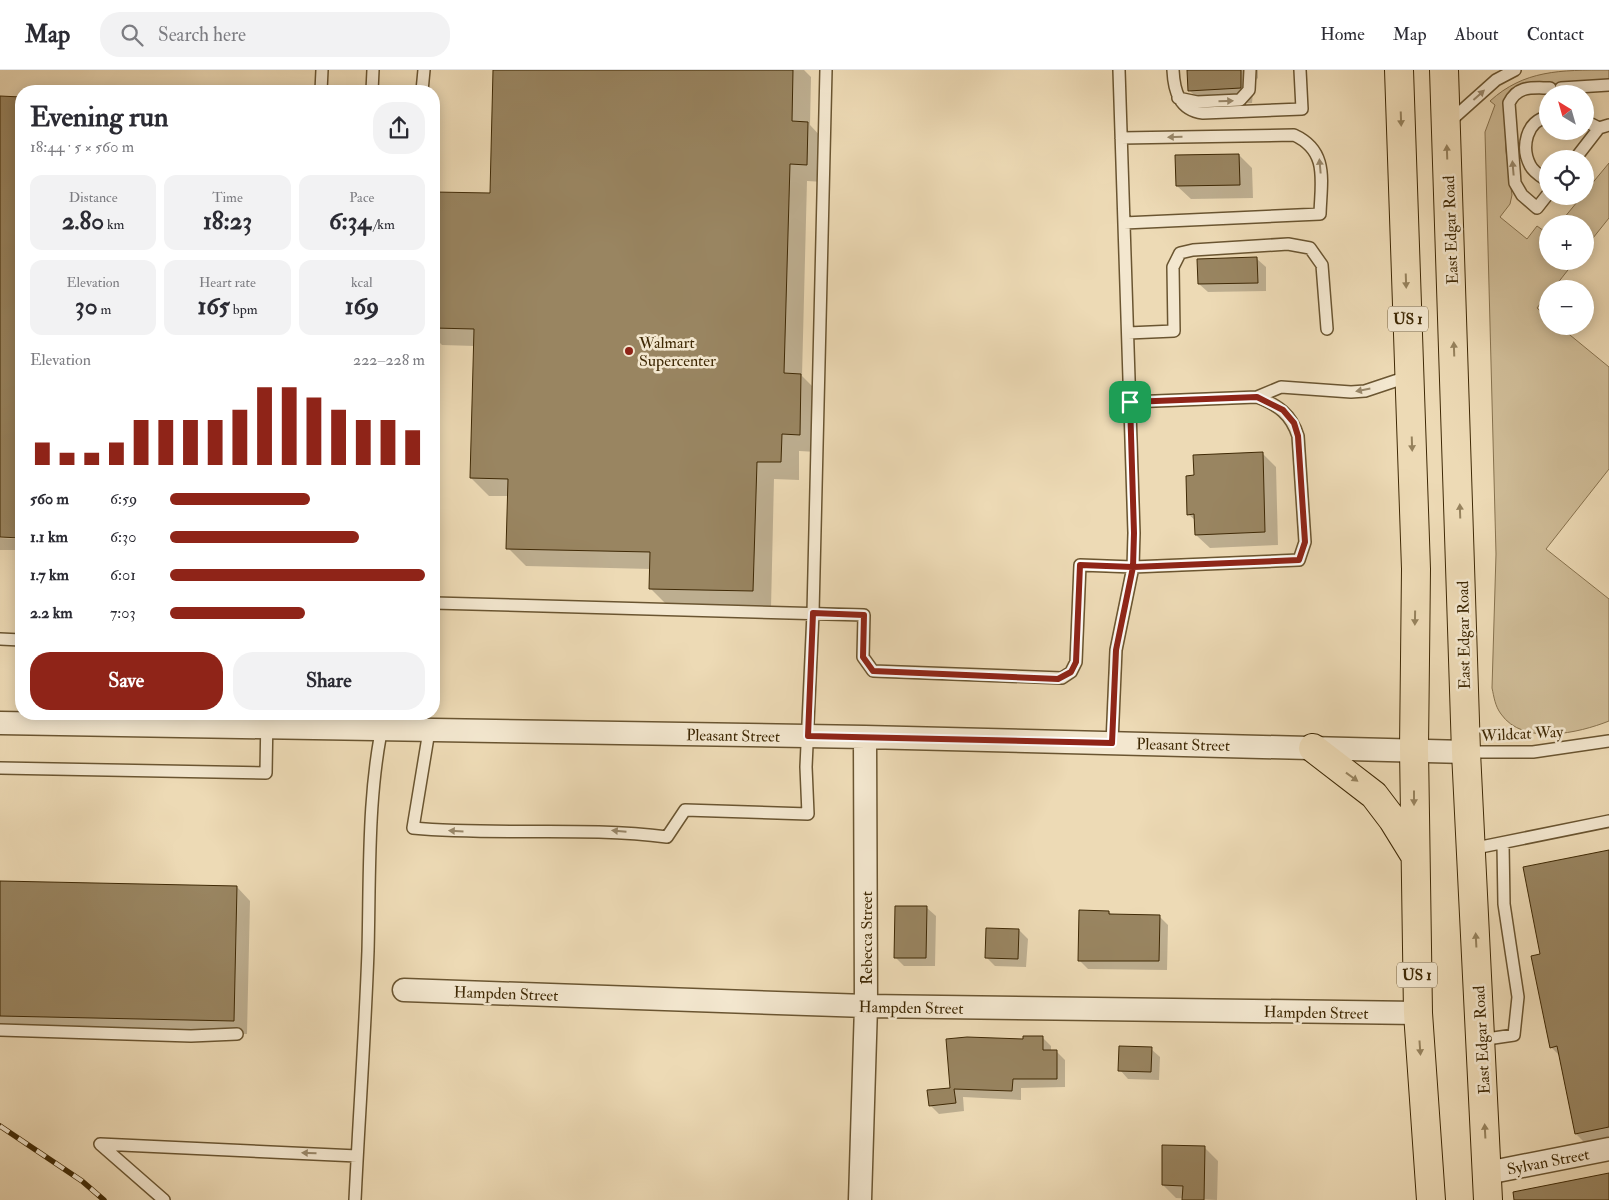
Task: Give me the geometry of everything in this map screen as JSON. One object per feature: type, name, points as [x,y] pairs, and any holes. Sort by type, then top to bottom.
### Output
[{"type":"highway","name":"US 1","points":[[1399,70],[1416,569],[1414,855],[1418,1013],[1431,1200]]},
{"type":"highway","name":"East Edgar Road","points":[[1444,70],[1466,752],[1488,1200]]},
{"type":"highway","points":[[1313,748],[1374,794],[1393,820],[1414,855]]},
{"type":"street","name":"Pleasant Street","points":[[0,723],[383,722],[429,731],[865,737],[1414,749],[1466,752]]},
{"type":"street","name":"Rebecca Street","points":[[860,1200],[866,1006],[865,737]]},
{"type":"street","name":"Hampden Street","points":[[404,990],[866,1006],[1418,1013]]},
{"type":"street","name":"Sylvan Street","points":[[1487,1172],[1609,1149]]},
{"type":"lane","points":[[321,85],[322,70]]},
{"type":"lane","points":[[372,85],[373,70]]},
{"type":"lane","points":[[423,85],[424,70]]},
{"type":"lane","points":[[429,731],[413,828],[508,833],[612,830],[667,837],[685,810],[808,814],[806,767],[813,613],[826,70]]},
{"type":"lane","points":[[1112,743],[1116,650],[1133,567],[1134,533],[1119,70]]},
{"type":"lane","points":[[1173,70],[1174,88],[1178,98],[1190,109],[1203,113],[1302,110],[1300,70]]},
{"type":"lane","points":[[1178,98],[1197,102],[1240,100],[1249,90],[1250,70]]},
{"type":"lane","points":[[1446,124],[1496,80],[1514,70]]},
{"type":"lane","points":[[1539,205],[1537,208],[1522,195],[1515,184],[1509,103],[1514,94],[1521,89],[1609,85]]},
{"type":"lane","points":[[1539,120],[1534,122],[1528,130],[1528,158],[1530,166],[1539,174]]},
{"type":"lane","points":[[1583,150],[1604,127]]},
{"type":"lane","points":[[1121,138],[1294,135],[1307,140],[1319,157],[1320,214],[1124,223]]},
{"type":"lane","points":[[1128,333],[1174,331],[1173,267],[1180,253],[1193,250],[1288,244],[1310,248],[1322,264],[1327,329]]},
{"type":"lane","points":[[1130,402],[1257,397],[1282,387],[1351,392],[1365,391],[1410,376]]},
{"type":"lane","points":[[440,603],[864,615],[863,657],[873,671],[1058,679],[1071,672],[1076,662],[1080,565],[1133,567],[1299,560],[1305,542],[1300,451],[1294,423],[1283,410],[1257,397]]},
{"type":"lane","points":[[0,639],[15,640]]},
{"type":"lane","points":[[0,768],[266,773],[267,721]]},
{"type":"lane","points":[[355,1200],[366,995],[372,823],[383,722]]},
{"type":"lane","name":"Wildcat Way","points":[[1466,752],[1533,752],[1609,741]]},
{"type":"lane","points":[[1471,849],[1609,821]]},
{"type":"lane","points":[[1480,1040],[1514,1035],[1518,997],[1504,904],[1503,844]]},
{"type":"lane","points":[[0,1030],[191,1036],[237,1034]]},
{"type":"lane","points":[[164,1200],[100,1144],[357,1156]]},
{"type":"shaded area","points":[[1575,70],[1609,70],[1609,80],[1561,84],[1523,83],[1511,89],[1505,105],[1506,151],[1512,195],[1510,204],[1500,217],[1527,239],[1537,226],[1539,227],[1539,270],[1568,270],[1560,280],[1539,280],[1539,305],[1537,308],[1539,310],[1539,335],[1570,335],[1609,367],[1609,469],[1546,549],[1609,599],[1609,721],[1583,729],[1552,734],[1523,730],[1511,724],[1497,708],[1492,688],[1496,554],[1485,132],[1495,105],[1490,101],[1503,91],[1516,83],[1530,78]]},
{"type":"shaded area","points":[[1609,163],[1609,218],[1594,237],[1594,215],[1566,215],[1575,205],[1594,205],[1594,181]]},
{"type":"building","name":"Walmart Supercenter","points":[[493,70],[793,70],[792,121],[808,122],[807,165],[790,164],[784,373],[801,374],[800,435],[782,434],[781,462],[757,462],[753,591],[649,589],[650,552],[506,549],[508,479],[470,478],[474,329],[440,328],[440,192],[490,193]]},
{"type":"building","points":[[1187,70],[1241,70],[1241,88],[1188,91]]},
{"type":"building","points":[[0,96],[15,97],[15,538],[0,537]]},
{"type":"building","points":[[1239,154],[1240,185],[1176,186],[1175,155]]},
{"type":"building","points":[[1257,257],[1258,283],[1198,284],[1197,259]]},
{"type":"building","points":[[1263,452],[1265,532],[1195,535],[1194,514],[1187,515],[1186,476],[1194,475],[1193,455]]},
{"type":"building","points":[[1609,850],[1609,1127],[1575,1134],[1557,1046],[1550,1048],[1531,956],[1540,954],[1523,867]]},
{"type":"building","points":[[0,881],[237,886],[234,1021],[0,1016]]},
{"type":"building","points":[[895,906],[927,906],[926,958],[894,958]]},
{"type":"building","points":[[1079,910],[1109,911],[1109,914],[1160,915],[1159,961],[1078,961]]},
{"type":"building","points":[[986,928],[1019,929],[1018,959],[985,958]]},
{"type":"building","points":[[1023,1036],[1043,1036],[1043,1050],[1057,1050],[1057,1079],[1013,1079],[1012,1091],[954,1089],[956,1103],[929,1106],[927,1090],[950,1088],[946,1039],[967,1037],[1023,1039]]},
{"type":"building","points":[[1119,1046],[1152,1047],[1151,1072],[1118,1071]]},
{"type":"building","points":[[1162,1145],[1205,1146],[1204,1200],[1182,1200],[1183,1186],[1162,1185]]},
{"type":"building","points":[[1609,1173],[1609,1200],[1514,1200],[1513,1192]]},
{"type":"railway","points":[[0,1126],[82,1181],[104,1200]]},
{"type":"place","name":"Walmart Supercenter","points":[[629,351]]},
{"type":"route","points":[[1130,402],[1134,533],[1133,567],[1116,650],[1112,743],[808,736],[813,613],[864,615],[863,657],[873,671],[880,673],[1058,679],[1065,677],[1071,672],[1076,662],[1080,565],[1133,567],[1299,560],[1305,542],[1300,451],[1294,423],[1283,410],[1271,402],[1257,397],[1130,402]]}]
